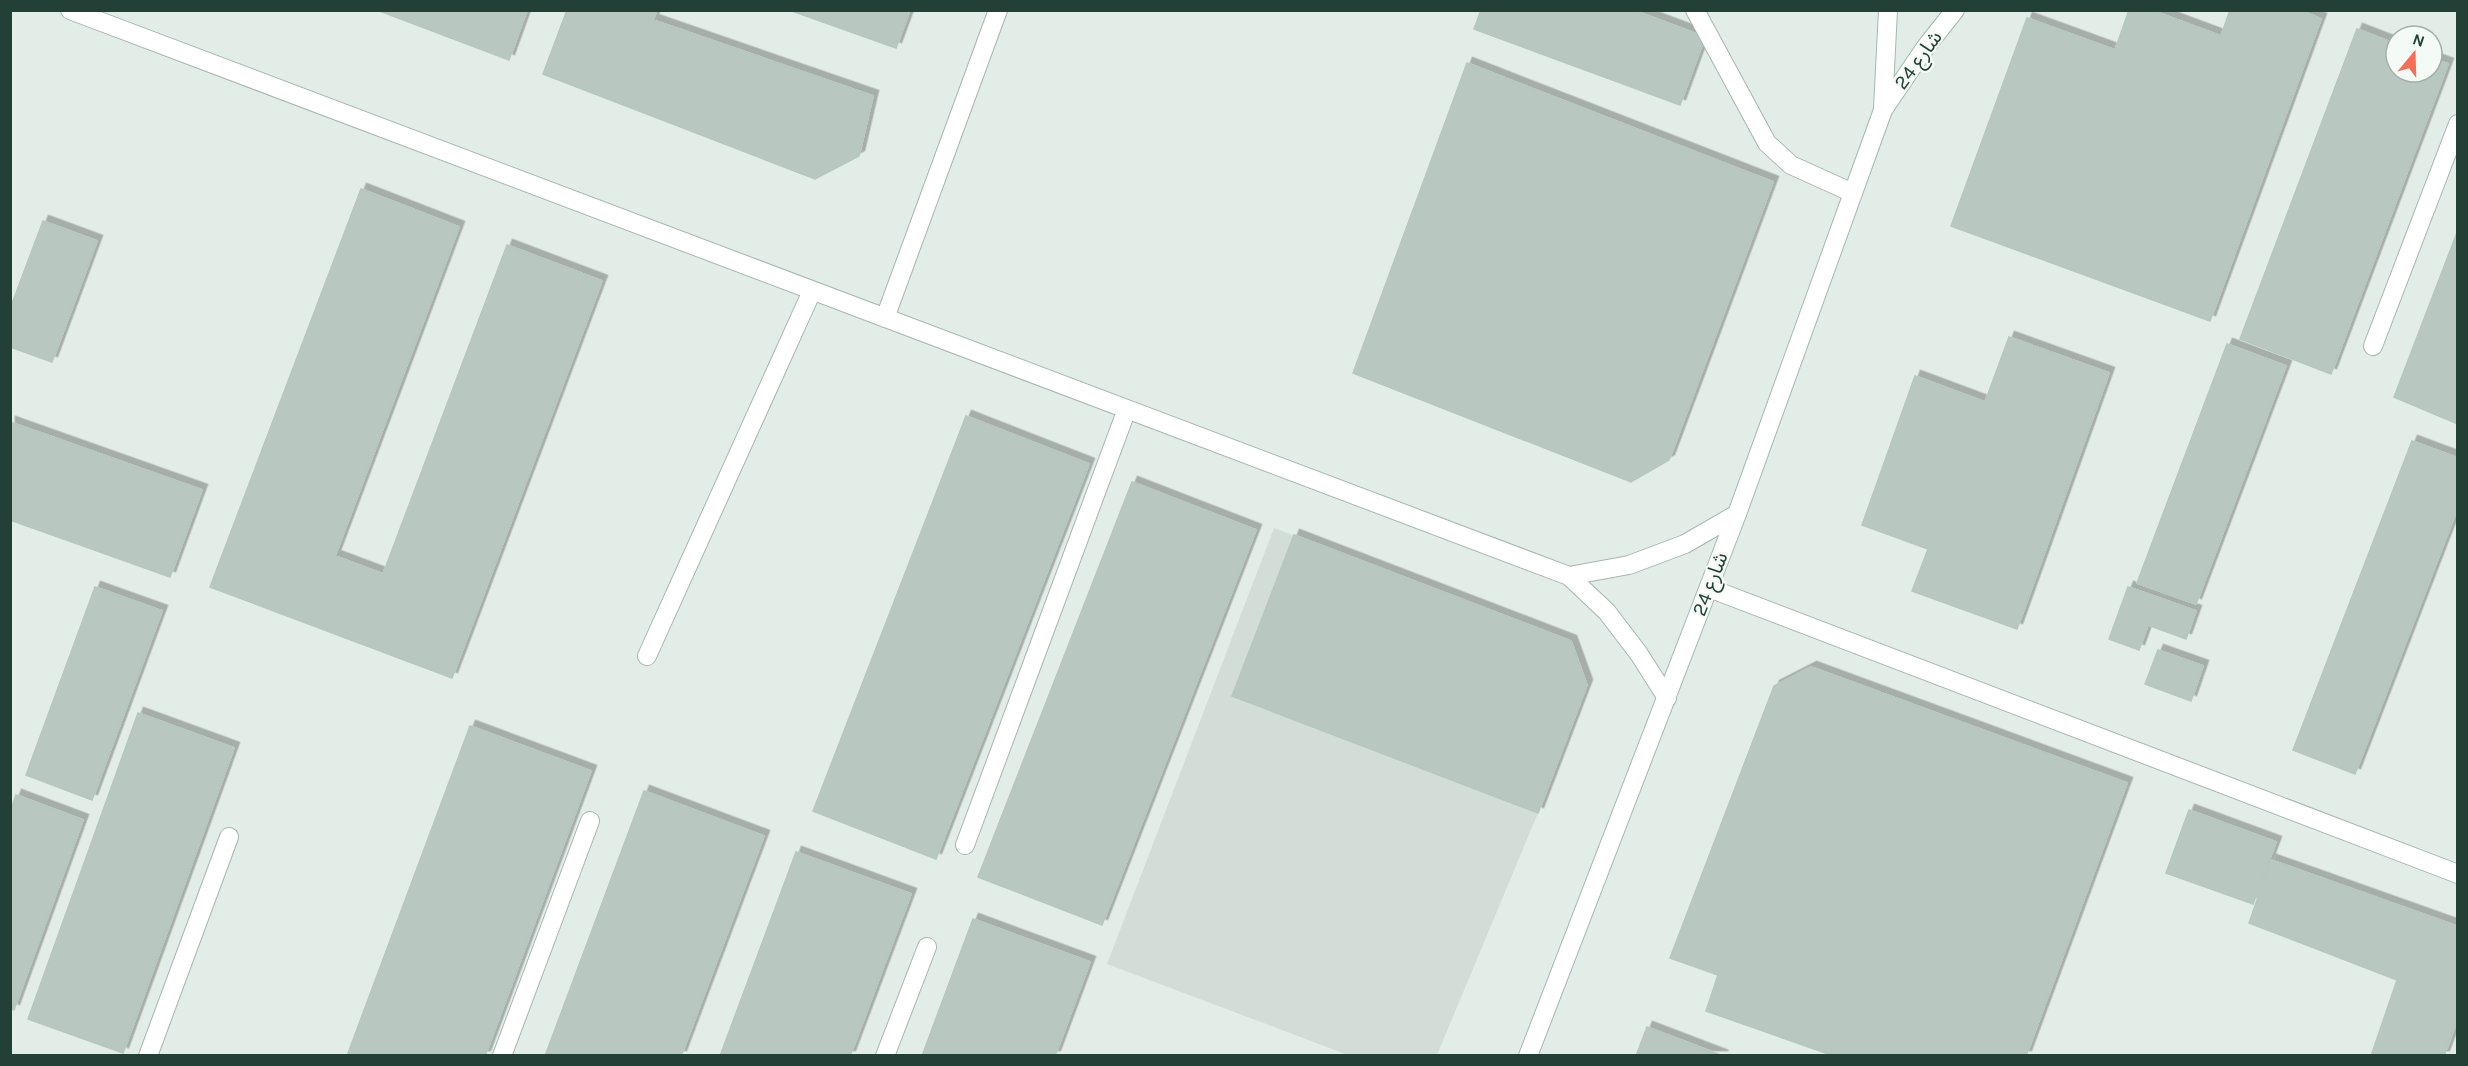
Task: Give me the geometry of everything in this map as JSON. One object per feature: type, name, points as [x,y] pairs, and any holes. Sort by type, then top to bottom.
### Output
[{"type":"street","points":[[70,10],[1569,576],[1607,612],[1639,654],[1666,698]]},
{"type":"street","points":[[885,318],[998,10]]},
{"type":"street","points":[[1695,10],[1767,143],[1791,165],[1853,193]]},
{"type":"street","name":"شارع 24","points":[[1883,110],[1888,10]]},
{"type":"street","name":"شارع 24","points":[[1528,1056],[1737,514],[1883,110],[1925,48],[1955,10]]},
{"type":"street","points":[[2373,346],[2457,124]]},
{"type":"street","points":[[647,656],[812,291]]},
{"type":"street","points":[[965,845],[1127,409]]},
{"type":"street","points":[[1569,576],[1629,565],[1685,544],[1737,514]]},
{"type":"street","points":[[1709,588],[2457,874]]},
{"type":"street","points":[[502,1056],[590,821]]},
{"type":"street","points":[[148,1056],[229,837]]},
{"type":"street","points":[[885,1056],[927,946]]},
{"type":"shaded area","points":[[1274,528],[1571,641],[1587,685],[1538,813],[1437,1055],[1348,1055],[1107,964]]},
{"type":"building","points":[[377,10],[527,10],[509,60]]},
{"type":"building","points":[[567,10],[657,10],[653,20],[873,96],[859,156],[815,179],[543,74]]},
{"type":"building","points":[[789,10],[910,10],[896,48]]},
{"type":"building","points":[[1481,10],[1633,10],[1705,37],[1680,105],[1474,29]]},
{"type":"building","points":[[2129,10],[2151,10],[2221,36],[2230,10],[2300,10],[2321,19],[2210,321],[1951,226],[2027,18],[2115,50]]},
{"type":"building","points":[[2357,29],[2384,39],[2384,84],[2440,84],[2331,374],[2240,339]]},
{"type":"building","points":[[2444,62],[2448,64],[2444,75]]},
{"type":"building","points":[[1467,63],[1773,182],[1669,460],[1631,482],[1353,373]]},
{"type":"building","points":[[361,189],[459,227],[335,556],[383,574],[507,245],[602,281],[452,678],[210,587]]},
{"type":"building","points":[[43,221],[97,241],[52,362],[10,347],[10,309]]},
{"type":"building","points":[[2458,230],[2458,424],[2394,397]]},
{"type":"building","points":[[2009,337],[2109,373],[2017,629],[1912,591],[1928,549],[1862,525],[1915,376],[1985,402]]},
{"type":"building","points":[[2227,344],[2286,366],[2196,604],[2137,583]]},
{"type":"building","points":[[966,416],[1089,464],[936,859],[813,811]]},
{"type":"building","points":[[10,422],[202,490],[170,577],[10,520]]},
{"type":"building","points":[[2412,441],[2458,458],[2458,507],[2355,774],[2293,750]]},
{"type":"building","points":[[1132,482],[1256,530],[1102,925],[978,877]]},
{"type":"building","points":[[1294,535],[1571,641],[1587,685],[1538,813],[1232,696]]},
{"type":"building","points":[[95,587],[162,611],[92,800],[26,775]]},
{"type":"building","points":[[2128,587],[2196,611],[2186,639],[2148,625],[2139,650],[2109,639]]},
{"type":"building","points":[[2158,650],[2203,666],[2191,701],[2145,684]]},
{"type":"building","points":[[1811,667],[2127,783],[2026,1056],[1834,1056],[1706,1011],[1718,975],[1670,958],[1774,686]]},
{"type":"building","points":[[138,713],[234,748],[123,1053],[28,1019]]},
{"type":"building","points":[[470,726],[591,771],[485,1056],[347,1056]]},
{"type":"building","points":[[644,791],[764,836],[681,1056],[545,1056]]},
{"type":"building","points":[[16,795],[83,820],[14,1010],[10,1008],[10,812]]},
{"type":"building","points":[[2189,810],[2276,842],[2253,904],[2166,873]]},
{"type":"building","points":[[796,852],[911,894],[850,1056],[720,1056]]},
{"type":"building","points":[[2271,860],[2457,926],[2458,1018],[2444,1056],[2371,1056],[2397,980],[2249,923]]},
{"type":"building","points":[[973,919],[1090,962],[1055,1056],[922,1056]]},
{"type":"building","points":[[1647,1027],[1723,1056],[1636,1056]]}]
